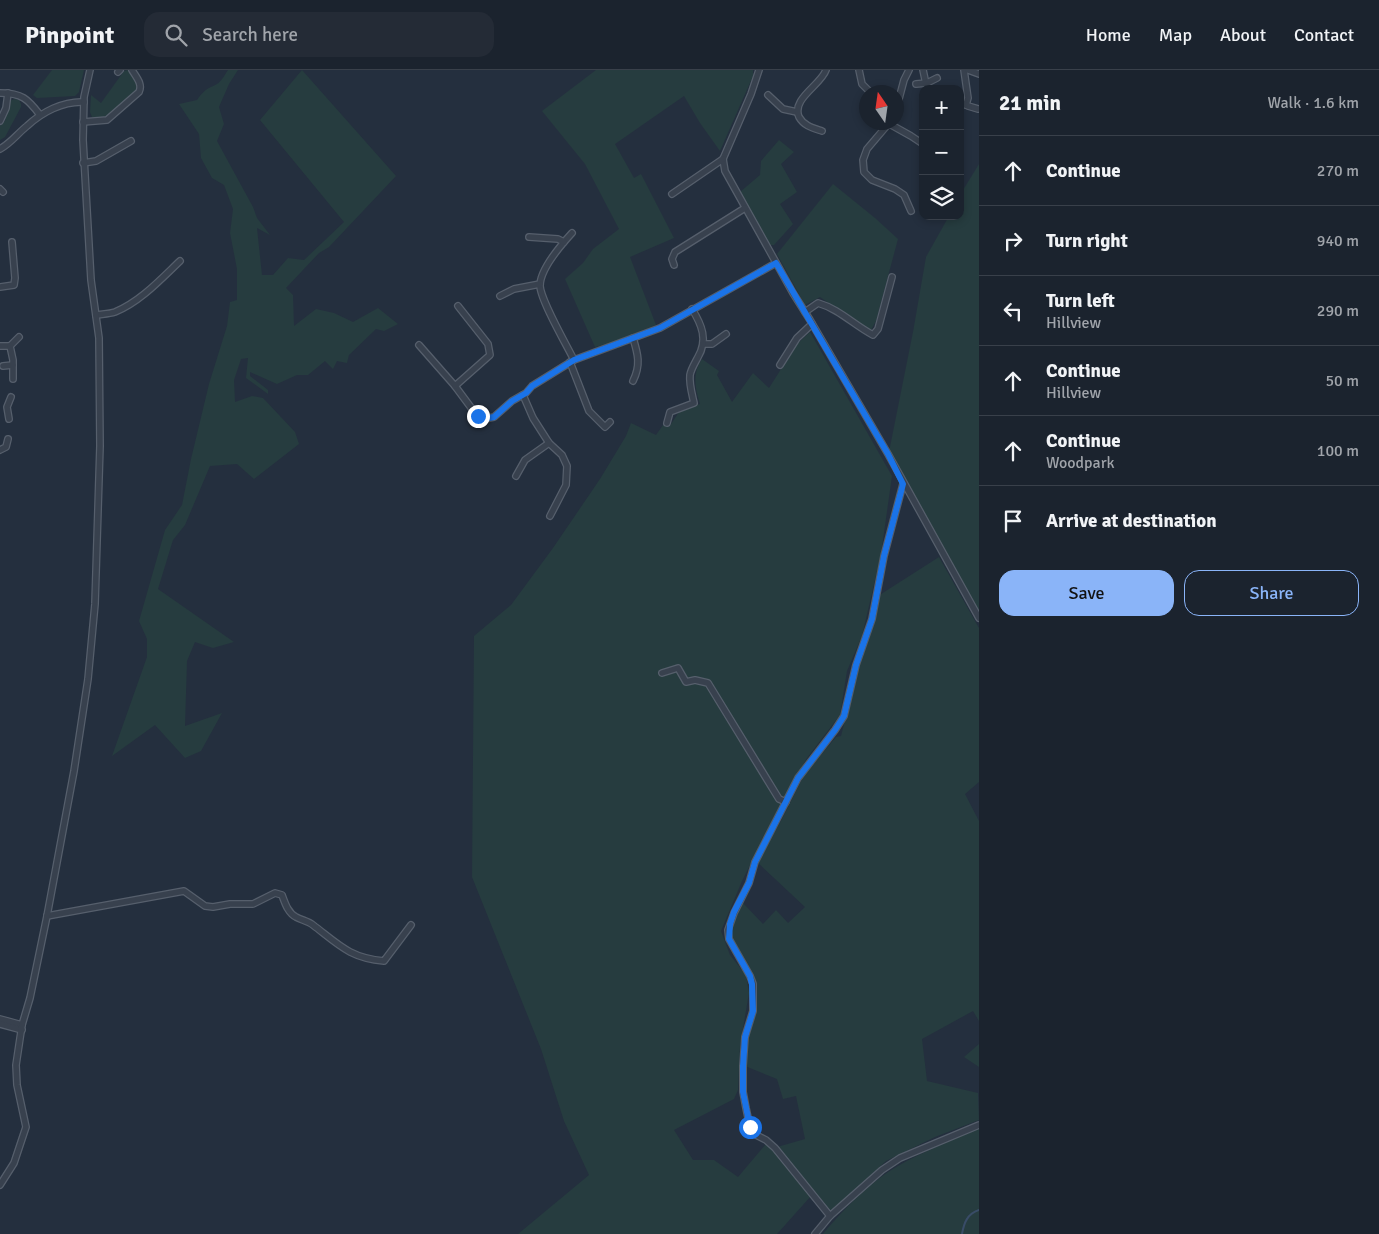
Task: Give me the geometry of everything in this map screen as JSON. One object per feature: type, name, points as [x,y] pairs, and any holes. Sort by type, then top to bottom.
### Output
[{"type":"street","points":[[0,1185],[14,1163],[26,1127],[17,1085],[16,1065],[22,1028],[47,916],[74,771],[88,679],[95,604],[100,446],[99,338],[91,280],[88,212],[83,164],[84,102],[90,70]]},
{"type":"street","points":[[83,122],[107,120],[139,92],[141,88],[140,83],[132,70]]},
{"type":"street","points":[[672,194],[723,159],[751,94],[759,70]]},
{"type":"street","points":[[822,131],[807,126],[801,120],[797,109],[802,100],[822,78],[826,70]]},
{"type":"street","points":[[858,70],[863,85]]},
{"type":"street","points":[[903,85],[909,70]]},
{"type":"street","points":[[923,70],[926,84]]},
{"type":"street","points":[[964,103],[968,98],[966,70],[979,74]]},
{"type":"street","points":[[916,84],[926,84],[937,78]]},
{"type":"street","points":[[0,93],[17,94],[29,102],[40,115]]},
{"type":"street","points":[[0,121],[6,108],[8,93]]},
{"type":"street","points":[[768,95],[783,109],[797,112]]},
{"type":"street","points":[[0,149],[10,143],[40,115],[68,104],[84,102]]},
{"type":"street","points":[[964,104],[978,109]]},
{"type":"street","points":[[882,130],[866,149],[863,160],[864,172],[872,180],[895,189],[904,195],[911,211]]},
{"type":"street","points":[[900,130],[919,141]]},
{"type":"street","points":[[83,164],[96,161],[131,141]]},
{"type":"street","points":[[723,159],[725,171],[745,208],[888,454],[979,618]]},
{"type":"street","points":[[674,265],[672,259],[675,252],[745,208]]},
{"type":"street","points":[[572,233],[549,262],[540,284],[544,299],[572,361],[592,416],[605,427],[610,422]]},
{"type":"street","points":[[529,237],[558,238],[564,242]]},
{"type":"street","points":[[0,287],[14,285],[12,242]]},
{"type":"street","points":[[96,315],[114,312],[129,305],[151,288],[180,260]]},
{"type":"street","points":[[419,344],[478,416],[481,418],[494,417],[532,386],[572,361],[660,328],[776,263]]},
{"type":"street","points":[[805,312],[818,303],[826,305],[844,314],[864,330],[874,335],[878,329],[892,278]]},
{"type":"street","points":[[500,296],[514,289],[540,284]]},
{"type":"street","points":[[455,386],[490,355],[488,344],[458,306]]},
{"type":"street","points":[[667,423],[670,412],[694,403],[690,375],[704,344],[702,327],[692,309]]},
{"type":"street","points":[[780,365],[797,338],[812,324]]},
{"type":"street","points":[[704,344],[712,344],[726,334]]},
{"type":"street","points":[[0,346],[10,346],[19,337]]},
{"type":"street","points":[[632,382],[637,373],[639,359],[633,338]]},
{"type":"street","points":[[10,346],[13,379]]},
{"type":"street","points":[[3,366],[13,366]]},
{"type":"street","points":[[523,395],[533,418],[549,443],[564,459],[568,473],[566,485],[550,516]]},
{"type":"street","points":[[8,419],[7,407],[11,397]]},
{"type":"street","points":[[0,407],[7,407]]},
{"type":"street","points":[[0,450],[6,447],[8,439]]},
{"type":"street","points":[[515,477],[525,460],[549,443]]},
{"type":"street","points":[[830,1216],[775,1148],[766,1140],[754,1134],[750,1127],[743,1092],[745,1044],[753,1011],[753,990],[750,976],[729,939],[728,930],[734,912],[749,883],[755,862],[798,778],[844,716],[856,665],[872,619],[884,556],[903,484]]},
{"type":"street","points":[[662,673],[678,668],[686,682],[695,680],[708,683],[779,799],[786,802]]},
{"type":"street","points":[[47,916],[184,891],[205,906],[213,907],[230,904],[253,904],[275,893],[282,895],[286,906],[293,916],[311,923],[333,942],[353,954],[367,959],[384,961],[411,925]]},
{"type":"street","points":[[0,1019],[22,1028]]},
{"type":"street","points":[[0,1024],[22,1028]]},
{"type":"street","points":[[815,1234],[830,1216],[882,1170],[900,1158],[979,1126]]},
{"type":"green space","points":[[52,70],[84,70],[79,92],[75,96],[37,98],[33,95]]},
{"type":"green space","points":[[128,70],[139,86],[137,91],[109,115],[99,118],[92,117],[90,112],[91,95],[101,103],[124,71]]},
{"type":"green space","points":[[228,70],[238,70],[229,84],[219,107],[224,124],[217,141],[253,207],[257,218],[270,235],[257,228],[262,275],[273,275],[288,258],[304,260],[344,222],[260,120],[302,70],[396,176],[329,247],[319,253],[286,288],[293,295],[294,326],[316,309],[334,313],[353,322],[378,308],[398,324],[384,331],[376,329],[349,355],[347,363],[337,361],[333,369],[325,361],[308,375],[297,375],[277,384],[250,372],[250,376],[268,390],[268,394],[246,378],[248,358],[241,359],[234,380],[235,402],[252,396],[263,398],[295,432],[299,444],[254,479],[237,464],[210,466],[185,525],[173,540],[158,589],[234,642],[213,648],[195,642],[187,661],[185,726],[222,713],[201,751],[185,758],[155,725],[112,756],[147,657],[147,639],[139,621],[165,530],[182,505],[209,384],[227,326],[230,302],[237,300],[237,269],[230,233],[233,209],[224,185],[212,178],[201,158],[199,134],[179,104],[197,100],[206,90],[219,83]]},
{"type":"green space","points":[[596,70],[753,70],[753,76],[720,151],[684,96],[615,144],[634,178],[641,174],[674,238],[630,257],[656,325],[608,344],[595,347],[565,279],[583,263],[593,249],[619,229],[585,164],[542,111]]},
{"type":"green space","points":[[19,100],[21,107],[5,137],[0,140],[0,126],[5,121],[9,101]]},
{"type":"green space","points":[[779,140],[794,152],[781,164],[797,192],[780,204],[793,224],[774,245],[770,245],[740,192],[760,175],[761,161]]},
{"type":"green space","points":[[979,164],[979,611],[889,452],[926,257],[947,220],[964,220],[964,188]]},
{"type":"green space","points":[[833,184],[898,239],[876,321],[870,332],[820,297],[805,305],[777,254]]},
{"type":"green space","points":[[810,332],[892,476],[881,554],[862,636],[847,671],[840,715],[807,758],[780,805],[742,881],[721,931],[730,955],[746,975],[749,993],[740,1046],[738,1090],[734,1099],[674,1130],[693,1160],[714,1160],[738,1177],[766,1144],[779,1155],[811,1196],[777,1234],[518,1234],[589,1175],[564,1121],[541,1049],[472,877],[474,636],[511,605],[600,479],[626,436],[631,423],[656,435],[663,425],[669,427],[681,409],[700,404],[695,381],[702,359],[719,371],[717,375],[732,402],[753,373],[769,388],[797,344]]},
{"type":"green space","points":[[939,557],[979,628],[979,782],[965,794],[979,821],[979,1021],[973,1011],[922,1039],[927,1081],[978,1093],[979,1120],[935,1137],[886,1161],[834,1209],[830,1210],[777,1147],[805,1139],[796,1096],[783,1099],[777,1079],[745,1066],[755,995],[729,931],[742,902],[763,924],[776,910],[788,923],[805,907],[757,862],[782,819],[804,775],[836,737],[841,736],[878,596]]},
{"type":"green space","points":[[979,1044],[979,1067],[964,1057]]},
{"type":"green space","points":[[979,1128],[979,1234],[823,1234],[858,1197],[888,1172]]},
{"type":"waterway","points":[[962,1234],[967,1219],[979,1210]]},
{"type":"route","points":[[478,416],[484,419],[494,417],[512,401],[526,393],[532,386],[574,360],[660,328],[776,263],[888,454],[903,484],[884,556],[872,619],[856,665],[844,716],[798,778],[755,862],[749,883],[734,912],[728,930],[729,939],[750,976],[752,984],[753,1011],[745,1037],[743,1066],[743,1092],[750,1127]]}]
